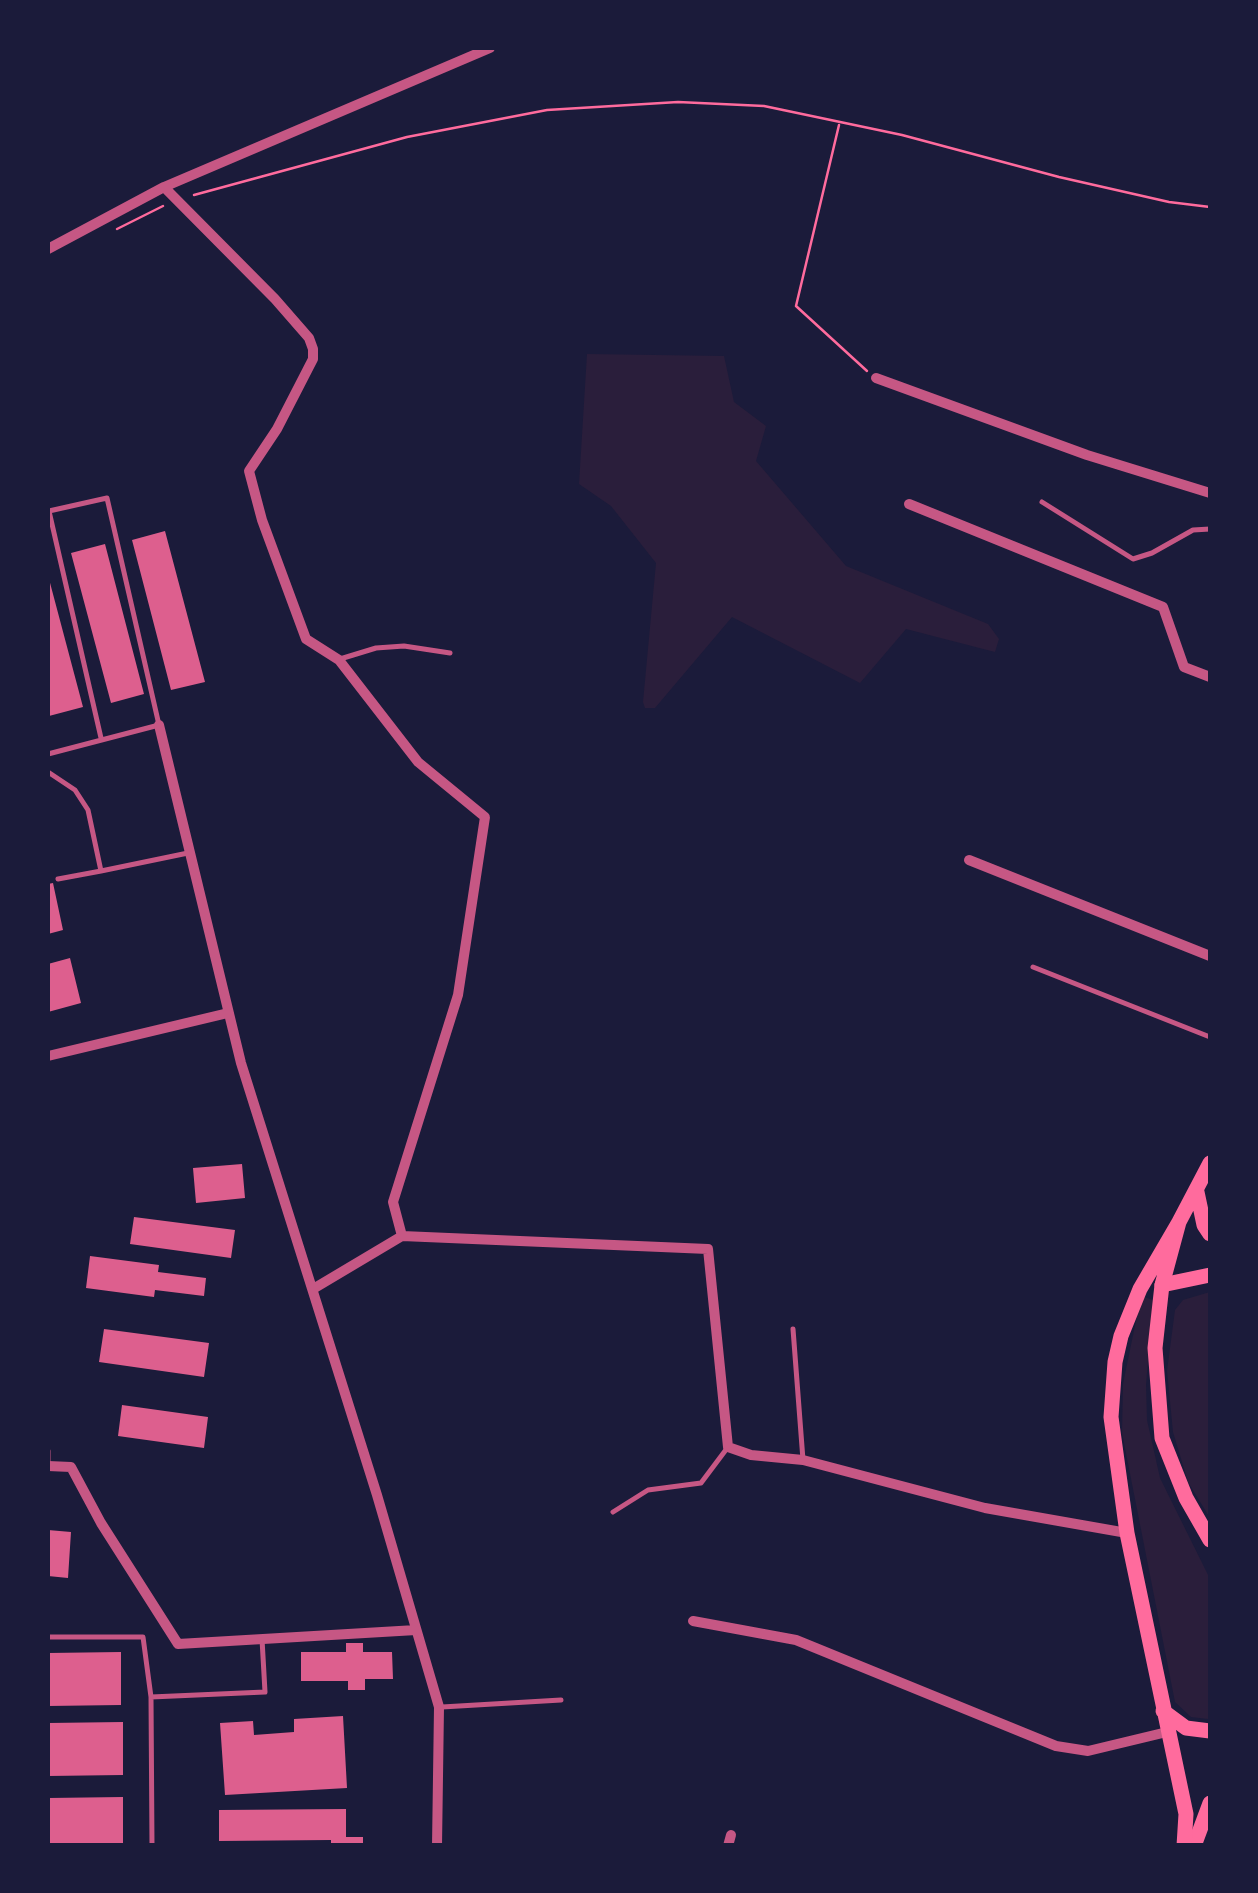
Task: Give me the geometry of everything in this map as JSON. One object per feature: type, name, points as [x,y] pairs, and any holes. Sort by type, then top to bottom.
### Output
[{"type":"main road","points":[[1184,1846],[1186,1814],[1127,1533],[1111,1417],[1114,1362],[1140,1289],[1210,1163]]},
{"type":"main road","points":[[1197,1192],[1210,1234]]},
{"type":"main road","points":[[1179,1222],[1162,1285],[1155,1348],[1162,1438],[1186,1498],[1210,1540]]},
{"type":"main road","points":[[1140,1289],[1210,1274]]},
{"type":"main road","points":[[1162,1711],[1186,1728],[1210,1731]]},
{"type":"main road","points":[[1194,1846],[1210,1803]]},
{"type":"street","points":[[48,250],[164,188],[490,48]]},
{"type":"street","points":[[164,188],[275,298],[309,338],[313,349],[313,358],[277,429],[253,463],[249,480],[306,639],[339,660],[418,762],[484,817],[474,907],[458,995],[393,1202],[402,1236]]},
{"type":"street","points":[[876,378],[1087,456],[1210,493]]},
{"type":"street","points":[[909,504],[1163,606],[1184,667],[1210,677]]},
{"type":"street","points":[[159,725],[228,1013],[439,1707],[436,1846]]},
{"type":"street","points":[[969,860],[1210,956]]},
{"type":"street","points":[[48,1056],[228,1013]]},
{"type":"street","points":[[313,1289],[402,1236],[708,1249],[728,1447],[750,1454],[802,1460],[984,1508],[1127,1533]]},
{"type":"street","points":[[48,1466],[71,1467],[100,1523],[178,1644],[416,1630]]},
{"type":"street","points":[[694,1622],[796,1640],[1056,1746],[1088,1751],[1167,1732]]},
{"type":"lane","points":[[48,754],[159,725],[106,498],[50,511],[101,738]]},
{"type":"lane","points":[[1042,502],[1133,560],[1193,530],[1210,529]]},
{"type":"lane","points":[[339,660],[376,648],[404,646],[450,653]]},
{"type":"lane","points":[[48,772],[75,790],[88,810],[101,871]]},
{"type":"lane","points":[[58,879],[188,853]]},
{"type":"lane","points":[[1033,967],[1210,1037]]},
{"type":"lane","points":[[793,1329],[802,1460]]},
{"type":"lane","points":[[614,1512],[648,1490],[701,1483],[728,1447]]},
{"type":"lane","points":[[48,1451],[48,1466]]},
{"type":"lane","points":[[48,1637],[143,1637],[151,1697],[152,1846]]},
{"type":"lane","points":[[151,1697],[265,1692],[262,1639]]},
{"type":"lane","points":[[439,1707],[560,1700]]},
{"type":"path","points":[[112,232],[176,200],[408,137],[547,110],[678,102],[764,106],[902,135],[1170,202],[1210,207]]},
{"type":"path","points":[[840,122],[796,306],[876,378]]},
{"type":"shaded area","points":[[587,354],[724,356],[734,402],[766,426],[756,461],[846,566],[988,624],[999,639],[995,652],[906,629],[860,683],[732,617],[655,708],[645,708],[656,563],[611,506],[579,484]]},
{"type":"shaded area","points":[[1210,1292],[1210,1518],[1188,1482],[1173,1432],[1167,1371],[1175,1310],[1183,1300]]},
{"type":"shaded area","points":[[1144,1297],[1153,1300],[1147,1420],[1160,1478],[1210,1579],[1208,1719],[1191,1717],[1175,1702],[1122,1433],[1123,1384]]},
{"type":"building","points":[[165,531],[205,682],[171,690],[132,540]]},
{"type":"building","points":[[105,544],[144,694],[111,703],[71,553]]},
{"type":"building","points":[[49,579],[83,707],[49,716],[48,711]]},
{"type":"building","points":[[53,883],[63,930],[48,934],[48,884]]},
{"type":"building","points":[[70,958],[81,1003],[48,1012],[48,964]]},
{"type":"building","points":[[242,1164],[245,1198],[196,1203],[193,1168]]},
{"type":"building","points":[[134,1217],[235,1230],[231,1258],[130,1244]]},
{"type":"building","points":[[90,1256],[159,1265],[158,1272],[206,1278],[204,1296],[155,1290],[154,1297],[86,1288]]},
{"type":"building","points":[[104,1329],[209,1343],[204,1377],[99,1362]]},
{"type":"building","points":[[122,1405],[208,1417],[204,1448],[118,1436]]},
{"type":"building","points":[[48,1530],[71,1532],[68,1578],[48,1576]]},
{"type":"building","points":[[346,1643],[363,1643],[363,1652],[392,1652],[393,1679],[365,1679],[365,1690],[348,1690],[348,1681],[301,1681],[301,1652],[346,1652]]},
{"type":"building","points":[[121,1652],[121,1705],[48,1706],[48,1653]]},
{"type":"building","points":[[343,1716],[347,1788],[225,1795],[220,1723],[253,1721],[254,1735],[294,1732],[294,1719]]},
{"type":"building","points":[[123,1722],[123,1775],[48,1776],[48,1723]]},
{"type":"building","points":[[123,1797],[123,1846],[48,1846],[48,1798]]},
{"type":"building","points":[[346,1809],[346,1837],[363,1837],[363,1846],[331,1846],[331,1840],[219,1841],[219,1810]]}]
